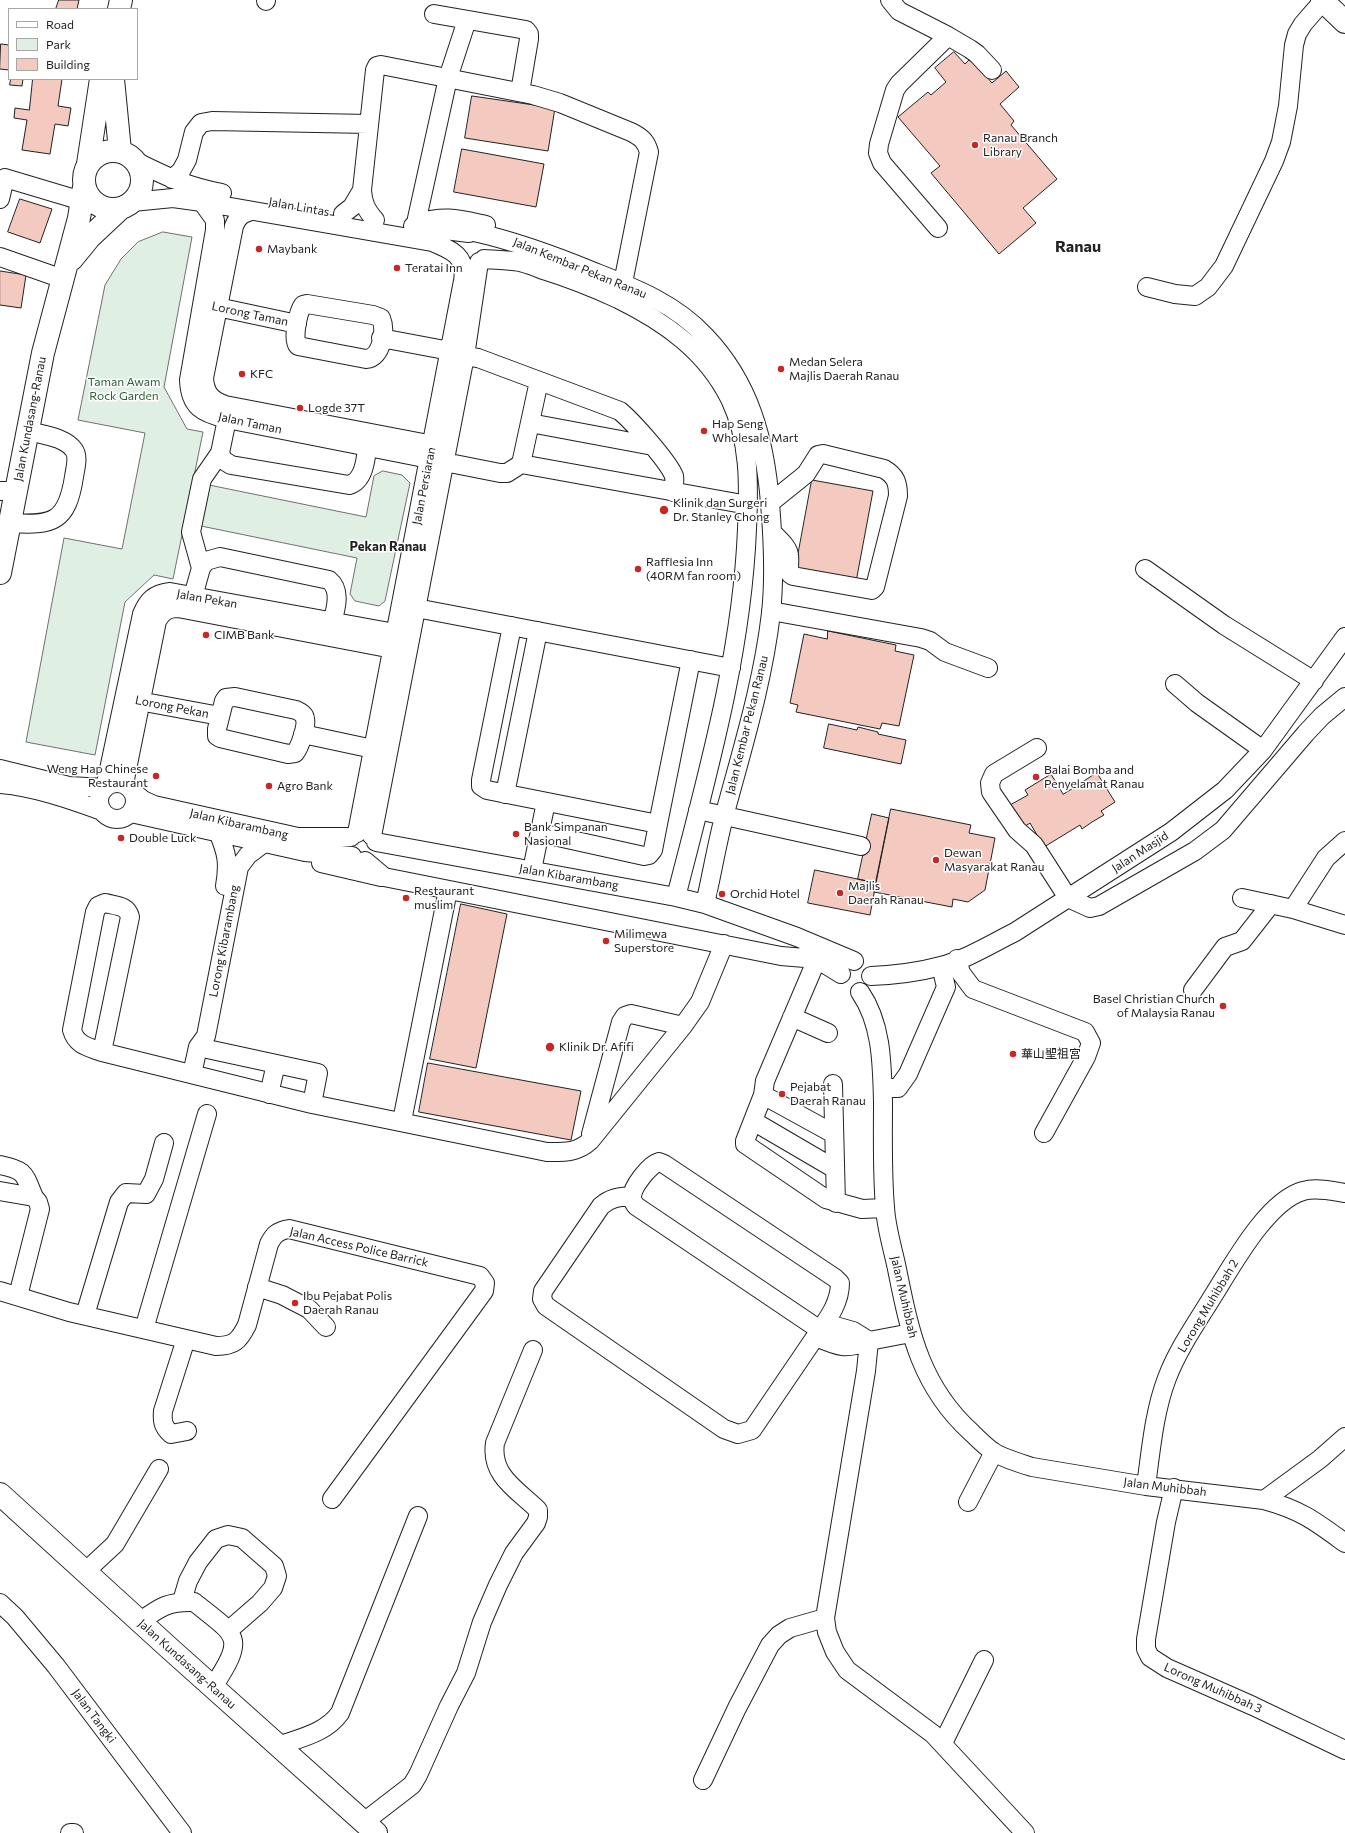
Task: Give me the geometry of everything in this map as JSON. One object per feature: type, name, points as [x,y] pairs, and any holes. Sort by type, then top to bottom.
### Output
[{"type":"main road","points":[[1323,0],[1345,22]]},
{"type":"main road","points":[[88,164],[101,80]]},
{"type":"main road","points":[[113,80],[128,156]]},
{"type":"main road","points":[[111,150],[128,156],[140,169],[142,178],[138,196],[127,205],[112,210],[98,206],[88,196],[83,194],[84,171],[88,164],[94,157],[102,152],[111,150]]},
{"type":"main road","name":"Jalan Kundasang-Ranau","points":[[0,573],[10,523],[8,491],[29,431],[43,353],[65,273],[83,194]]},
{"type":"main road","name":"Jalan Kundasang-Ranau","points":[[65,273],[90,237],[127,205]]},
{"type":"main road","name":"Jalan Kundasang-Ranau","points":[[0,1494],[370,1828]]},
{"type":"street","points":[[890,0],[899,11],[948,36],[977,54],[992,70]]},
{"type":"street","points":[[1147,287],[1175,294],[1195,296],[1208,287],[1224,266],[1274,161],[1281,142],[1288,106],[1294,45],[1297,34],[1303,24],[1323,0]]},
{"type":"street","points":[[434,14],[521,28],[529,34],[520,92]]},
{"type":"street","points":[[467,20],[448,78],[409,224],[441,218],[454,218],[520,232],[531,236],[553,255]]},
{"type":"street","points":[[938,228],[882,162],[878,153],[879,144],[895,90],[899,84],[948,36]]},
{"type":"street","points":[[375,220],[366,210],[362,190],[375,70],[378,66],[381,65],[520,92],[560,103],[635,134],[646,142],[649,152],[623,283]]},
{"type":"street","points":[[172,179],[182,171],[187,160],[194,132],[201,123],[212,121],[369,124]]},
{"type":"street","name":"Jalan Lintas","points":[[128,156],[172,179],[198,188],[375,220],[409,224],[428,229],[472,232]]},
{"type":"street","points":[[0,199],[2,173],[83,194]]},
{"type":"street","points":[[342,214],[352,207],[362,190]]},
{"type":"street","name":"Jalan Lintas","points":[[127,205],[173,198],[202,202],[432,242],[449,248],[460,258]]},
{"type":"street","name":"Jalan Taman","points":[[202,202],[215,220],[211,305],[204,378],[207,393],[212,398],[225,405],[368,439],[438,453],[500,473],[507,473],[521,464]]},
{"type":"street","name":"Jalan Taman","points":[[251,211],[241,214],[237,218],[234,226],[189,380],[189,394],[203,411],[227,420],[368,439]]},
{"type":"street","points":[[472,232],[483,236],[488,245],[487,255],[482,260],[469,263],[460,258],[458,253],[458,243],[465,235],[472,232]]},
{"type":"street","name":"Jalan Kembar Pekan Ranau","points":[[472,232],[502,238],[553,255],[638,289],[686,319],[705,335],[724,358],[740,385],[752,410],[762,440],[767,468],[772,532],[771,611],[756,698],[724,815],[705,904]]},
{"type":"street","points":[[0,257],[65,273]]},
{"type":"street","name":"Jalan Persiaran","points":[[457,354],[464,273],[460,258]]},
{"type":"street","name":"Jalan Kembar Pekan Ranau","points":[[482,260],[522,263],[599,290],[670,328],[700,354],[716,376],[740,424],[748,468],[746,560],[731,668],[676,897]]},
{"type":"street","name":"Jalan Persiaran","points":[[364,837],[457,354],[482,260]]},
{"type":"street","name":"Lorong Taman","points":[[306,304],[377,316],[381,318],[383,323],[377,354],[374,358],[366,359],[298,346],[295,340],[297,324],[299,312],[303,305],[306,304]]},
{"type":"street","name":"Lorong Taman","points":[[211,305],[297,324]]},
{"type":"street","points":[[381,338],[478,358],[620,411],[630,419],[653,446],[673,475],[675,482],[673,492]]},
{"type":"street","points":[[539,380],[521,464],[748,506]]},
{"type":"street","points":[[201,568],[191,532],[202,480],[220,453],[227,420]]},
{"type":"street","points":[[530,422],[653,446]]},
{"type":"street","points":[[10,523],[46,523],[62,514],[71,497],[76,459],[74,450],[58,438],[29,431]]},
{"type":"street","points":[[220,453],[223,460],[231,465],[349,485],[356,483],[362,475],[368,439]]},
{"type":"street","name":"Jalan Persiaran","points":[[364,837],[373,749],[402,642],[416,608],[438,453]]},
{"type":"street","points":[[770,503],[806,474],[818,455],[823,454],[884,469],[891,473],[896,479],[898,487],[898,496],[889,534],[875,587],[872,590],[793,576],[790,574],[789,570],[788,550],[772,532]]},
{"type":"street","points":[[191,603],[201,568],[206,561],[220,557],[324,577],[334,584],[337,597],[331,629]]},
{"type":"street","points":[[1145,569],[1224,625],[1314,681]]},
{"type":"street","name":"Jalan Pekan","points":[[128,788],[132,700],[142,614],[146,604],[152,597],[170,592],[191,603],[402,642]]},
{"type":"street","points":[[416,608],[731,668]]},
{"type":"street","points":[[771,611],[921,638],[930,641],[945,652],[988,668]]},
{"type":"street","points":[[512,626],[481,786],[487,790],[505,794],[658,824]]},
{"type":"street","points":[[505,794],[538,631]]},
{"type":"street","name":"Jalan Masjid","points":[[871,976],[890,975],[949,963],[1014,932],[1172,832],[1225,790],[1263,750],[1345,637]]},
{"type":"street","points":[[540,834],[644,856],[649,855],[652,850],[658,824],[691,660]]},
{"type":"street","points":[[1175,684],[1197,703],[1263,750]]},
{"type":"street","name":"Lorong Pekan","points":[[235,697],[300,712],[306,719],[298,749],[295,753],[288,754],[220,738],[217,732],[220,716],[226,698],[235,697]]},
{"type":"street","points":[[1037,748],[994,774],[990,783],[991,792],[1017,830],[1034,845],[1068,898],[1090,908],[1099,906],[1194,851],[1223,830],[1306,733],[1322,716],[1345,697]]},
{"type":"street","name":"Jalan Pekan","points":[[105,788],[132,700]]},
{"type":"street","name":"Lorong Pekan","points":[[132,700],[220,716]]},
{"type":"street","points":[[302,734],[373,749]]},
{"type":"street","points":[[0,769],[69,786],[105,788],[114,783],[128,788],[135,802],[131,813],[121,819],[116,819],[110,818],[102,811],[64,797],[16,786],[0,784]]},
{"type":"street","points":[[102,811],[100,799],[105,788]]},
{"type":"street","name":"Jalan Kibarambang","points":[[128,788],[143,800],[154,805],[280,833],[305,837],[364,837],[676,897],[705,904],[796,937],[854,962]]},
{"type":"street","points":[[532,870],[546,802]]},
{"type":"street","points":[[698,810],[861,846]]},
{"type":"street","name":"Jalan Kibarambang","points":[[131,813],[305,852],[358,859]]},
{"type":"street","name":"Lorong Kibarambang","points":[[198,1047],[195,1034],[228,865],[226,851],[218,832]]},
{"type":"street","points":[[358,859],[369,859],[376,852],[364,837],[348,849],[358,859],[384,877]]},
{"type":"street","points":[[1293,909],[1326,858],[1345,841]]},
{"type":"street","name":"Lorong Kibarambang","points":[[192,1074],[198,1047],[206,1036],[239,867],[248,855],[264,843]]},
{"type":"street","points":[[282,847],[307,860],[384,877],[781,956],[817,959],[765,1082],[763,1096],[744,1141],[745,1144],[817,1194],[836,1203],[862,1210],[885,1208]]},
{"type":"street","points":[[402,1121],[448,890]]},
{"type":"street","points":[[1242,898],[1293,909],[1345,925]]},
{"type":"street","points":[[102,1052],[130,917],[128,911],[123,907],[105,904],[98,906],[95,912],[72,1030],[74,1038],[80,1044],[102,1052],[312,1104],[402,1121],[547,1152],[573,1151],[583,1147],[590,1141],[683,1026],[700,1002],[724,944]]},
{"type":"street","points":[[1193,990],[1225,947],[1242,941],[1271,904]]},
{"type":"street","name":"Jalan Kibarambang","points":[[758,924],[841,974]]},
{"type":"street","points":[[854,962],[864,964],[871,976],[868,986],[860,992],[855,992],[846,988],[842,984],[841,974],[845,966],[854,962]]},
{"type":"street","points":[[883,1088],[898,1088],[908,1074],[946,987],[949,963]]},
{"type":"street","points":[[949,963],[961,973],[973,989],[1085,1032],[1091,1043],[1086,1057],[1044,1133]]},
{"type":"street","name":"Jalan Muhibbah","points":[[860,992],[869,1005],[882,1056],[885,1208],[911,1333],[929,1379],[938,1395],[965,1427],[994,1452],[1032,1467],[1146,1486],[1174,1488],[1264,1500],[1282,1505],[1306,1515],[1345,1543]]},
{"type":"street","points":[[590,1141],[621,1022],[625,1016],[631,1014],[683,1026]]},
{"type":"street","points":[[792,1017],[828,1033]]},
{"type":"street","points":[[198,1047],[318,1073],[312,1104]]},
{"type":"street","points":[[269,1094],[276,1064]]},
{"type":"street","points":[[833,1084],[836,1203]]},
{"type":"street","points":[[763,1096],[834,1134]]},
{"type":"street","points":[[144,1329],[206,1114]]},
{"type":"street","points":[[753,1121],[835,1169]]},
{"type":"street","points":[[85,1315],[119,1202],[126,1193],[146,1194],[154,1179],[164,1143]]},
{"type":"street","points":[[632,1196],[615,1197],[608,1200],[601,1206],[543,1291],[542,1299],[546,1306],[724,1429],[738,1434],[752,1430],[820,1330],[831,1315],[840,1290],[840,1283],[835,1278],[664,1164],[655,1163],[650,1166],[634,1190],[632,1196],[633,1202],[636,1206],[820,1330],[847,1347],[855,1347],[869,1341],[911,1333]]},
{"type":"street","points":[[1,1170],[20,1170],[25,1174],[40,1209],[18,1296]]},
{"type":"street","name":"Lorong Muhibbah 2","points":[[1146,1486],[1156,1419],[1167,1379],[1174,1362],[1199,1319],[1251,1237],[1278,1206],[1290,1197],[1303,1191],[1317,1190],[1345,1193]]},
{"type":"street","points":[[0,1191],[34,1197]]},
{"type":"street","name":"Jalan Access Police Barrick","points":[[0,1291],[85,1315],[216,1346],[226,1346],[236,1342],[242,1335],[247,1325],[273,1235],[280,1231],[289,1229],[480,1276],[485,1283],[484,1291],[332,1499]]},
{"type":"street","points":[[257,1287],[282,1295],[309,1309],[326,1327]]},
{"type":"street","points":[[186,1339],[162,1420],[165,1429],[171,1434],[181,1434],[187,1431]]},
{"type":"street","points":[[869,1341],[866,1371],[825,1618],[827,1632],[835,1652],[847,1670],[943,1743],[1025,1833]]},
{"type":"street","points":[[370,1828],[402,1793],[412,1785],[415,1780],[466,1673],[482,1622],[498,1585],[514,1553],[536,1523],[538,1510],[502,1477],[498,1470],[494,1452],[495,1443],[533,1350]]},
{"type":"street","points":[[1264,1500],[1320,1459],[1345,1437]]},
{"type":"street","points":[[968,1502],[994,1452]]},
{"type":"street","points":[[86,1571],[115,1544],[159,1469]]},
{"type":"street","name":"Lorong Muhibbah 3","points":[[1174,1488],[1166,1522],[1146,1639],[1146,1649],[1150,1657],[1167,1668],[1253,1706],[1345,1750]]},
{"type":"street","points":[[278,1746],[322,1730],[334,1722],[340,1714],[418,1516]]},
{"type":"street","points":[[182,1601],[188,1580],[198,1562],[216,1539],[228,1535],[242,1538],[274,1566],[277,1576],[273,1588],[260,1603],[229,1630]]},
{"type":"street","points":[[141,1621],[159,1607],[182,1601],[194,1602],[229,1630],[233,1638],[233,1649],[230,1659],[213,1687]]},
{"type":"street","name":"Jalan Tangki","points":[[0,1603],[15,1617],[56,1666],[182,1833]]},
{"type":"street","points":[[703,1780],[737,1708],[770,1645],[779,1635],[790,1628],[825,1618]]},
{"type":"street","points":[[943,1743],[984,1660]]},
{"type":"green space","name":"Taman Awam Rock Garden","points":[[163,232],[192,237],[164,387],[187,429],[203,432],[173,579],[154,575],[125,602],[95,755],[26,742],[64,538],[122,549],[145,433],[78,420],[105,285],[121,259],[138,242]]},
{"type":"green space","points":[[383,471],[402,475],[410,483],[385,601],[379,606],[355,601],[350,594],[357,558],[201,526],[209,485],[366,517],[374,476]]},
{"type":"building","points":[[59,0],[79,0],[77,8],[56,8]]},
{"type":"building","points":[[1,44],[8,45],[8,70],[0,69]]},
{"type":"building","name":"Ranau Branch Library","points":[[954,52],[965,64],[971,58],[992,83],[1006,71],[1019,87],[1000,104],[1014,121],[1011,125],[1057,179],[1023,208],[1036,223],[999,254],[931,173],[940,166],[898,117],[928,92],[931,95],[946,82],[935,68]]},
{"type":"building","points":[[11,80],[23,80],[22,86],[10,85]]},
{"type":"building","points":[[33,80],[62,80],[58,106],[71,108],[68,126],[55,124],[50,154],[22,150],[27,120],[14,118],[15,108],[29,110]]},
{"type":"building","points":[[472,96],[555,108],[548,151],[465,138]]},
{"type":"building","points":[[462,149],[544,164],[536,207],[454,192]]},
{"type":"building","points":[[20,199],[52,209],[40,243],[8,232]]},
{"type":"building","points":[[0,271],[26,275],[21,308],[0,305]]},
{"type":"building","points":[[812,480],[873,491],[856,582],[795,572]]},
{"type":"building","points":[[828,631],[896,645],[895,651],[914,655],[899,726],[882,723],[880,729],[796,712],[798,705],[790,703],[804,634],[827,639]]},
{"type":"building","points":[[829,724],[857,730],[858,727],[878,732],[878,734],[906,740],[901,764],[824,748]]},
{"type":"building","points":[[1097,773],[1115,802],[1101,811],[1104,815],[1082,829],[1080,825],[1044,847],[1030,823],[1024,827],[1010,805],[1028,795],[1025,790],[1051,774],[1063,794]]},
{"type":"building","name":"Dewan Masyarakat Ranau","points":[[891,809],[971,825],[969,833],[995,838],[985,890],[968,902],[953,899],[952,907],[874,892]]},
{"type":"building","points":[[872,814],[889,818],[876,883],[858,879]]},
{"type":"building","points":[[815,870],[876,883],[870,915],[808,903]]},
{"type":"building","points":[[461,904],[507,914],[476,1068],[430,1059]]},
{"type":"building","points":[[428,1063],[581,1091],[571,1140],[419,1112]]},
{"type":"place","name":"Ranau Branch Library","points":[[975,145]]},
{"type":"place","name":"Maybank","points":[[259,249]]},
{"type":"place","name":"Teratai Inn","points":[[397,268]]},
{"type":"place","name":"Medan Selera Majlis Daerah Ranau","points":[[781,369]]},
{"type":"place","name":"KFC","points":[[242,374]]},
{"type":"place","name":"Logde 37T","points":[[300,408]]},
{"type":"place","name":"Hap Seng Wholesale Mart","points":[[704,431]]},
{"type":"place","name":"Klinik dan Surgeri Dr. Stanley Chong","points":[[664,510]]},
{"type":"place","name":"Rafflesia Inn (40RM fan room)","points":[[638,569]]},
{"type":"place","name":"CIMB Bank","points":[[206,635]]},
{"type":"place","name":"Weng Hap Chinese Restaurant","points":[[156,776]]},
{"type":"place","name":"Balai Bomba and Penyelamat Ranau","points":[[1036,777]]},
{"type":"place","name":"Agro Bank","points":[[269,786]]},
{"type":"place","name":"Bank Simpanan Nasional","points":[[516,834]]},
{"type":"place","name":"Double Luck","points":[[121,838]]},
{"type":"place","name":"Dewan Masyarakat Ranau","points":[[936,860]]},
{"type":"place","name":"Majlis Daerah Ranau","points":[[840,893]]},
{"type":"place","name":"Orchid Hotel","points":[[722,894]]},
{"type":"place","name":"Restaurant muslim","points":[[406,898]]},
{"type":"place","name":"Milimewa Superstore","points":[[606,941]]},
{"type":"place","name":"Basel Christian Church of Malaysia Ranau","points":[[1223,1006]]},
{"type":"place","name":"Klinik Dr. Afifi","points":[[550,1047]]},
{"type":"place","name":"華山聖祖宮","points":[[1013,1054]]},
{"type":"place","name":"Pejabat Daerah Ranau","points":[[782,1094]]},
{"type":"place","name":"Ibu Pejabat Polis Daerah Ranau","points":[[295,1303]]},
{"type":"district","name":"Ranau","points":[[1078,247]]},
{"type":"district","name":"Pekan Ranau","points":[[388,547]]}]
